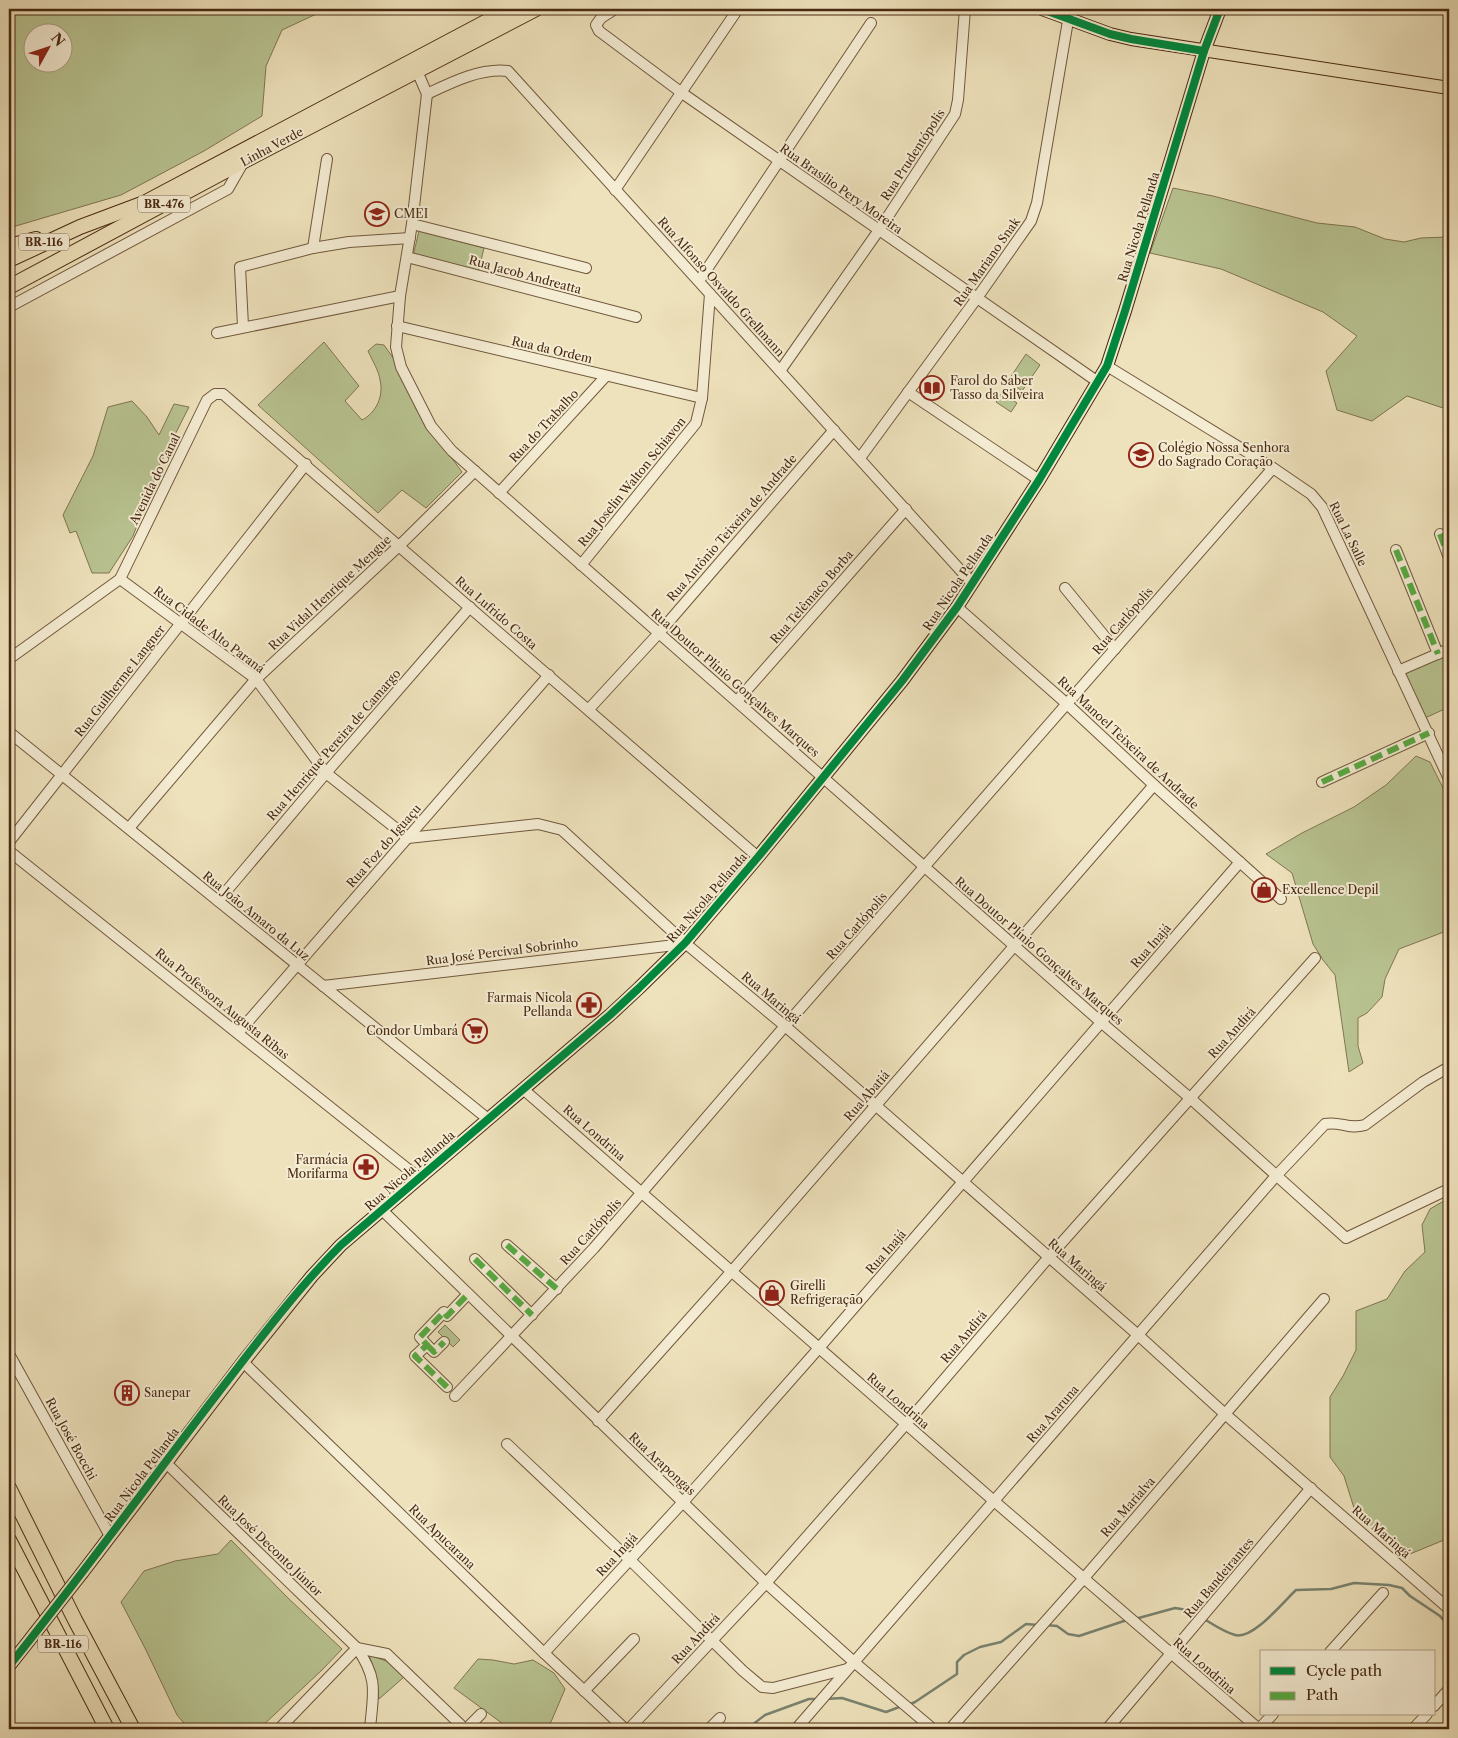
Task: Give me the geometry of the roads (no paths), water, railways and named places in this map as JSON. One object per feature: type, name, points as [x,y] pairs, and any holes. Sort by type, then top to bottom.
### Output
[{"type":"highway","name":"Linha Verde","points":[[9,260],[80,226],[144,203],[510,9]]},
{"type":"highway","name":"Linha Verde","points":[[9,287],[244,161],[536,9]]},
{"type":"highway","points":[[9,246],[80,226]]},
{"type":"highway","name":"BR-116","points":[[9,1488],[75,1620],[133,1729]]},
{"type":"highway","name":"BR-116","points":[[9,1540],[107,1729]]},
{"type":"main road","points":[[1042,9],[1069,14],[1110,34],[1131,40],[1449,88]]},
{"type":"main road","name":"Rua Nicola Pellanda","points":[[9,1666],[165,1462],[324,1262],[341,1244],[625,1001],[684,943],[824,778],[902,681],[957,607],[1038,480],[1106,366],[1125,312],[1204,51],[1220,9]]},
{"type":"street","name":"Rua Brasílio Pery Moreira","points":[[614,9],[601,18],[596,25],[599,31],[780,161],[1098,382]]},
{"type":"street","points":[[615,190],[738,9]]},
{"type":"street","name":"Rua Prudentópolis","points":[[780,371],[879,230],[955,114],[958,100],[965,9]]},
{"type":"street","name":"Rua Mariano Snak","points":[[860,458],[977,298],[1031,220],[1037,202],[1069,14]]},
{"type":"street","points":[[699,281],[871,23]]},
{"type":"street","name":"Rua Alfonso Osvaldo Grellmann","points":[[427,94],[453,82],[494,70],[508,71],[972,583]]},
{"type":"street","points":[[416,71],[427,94]]},
{"type":"street","name":"Rua Doutor Plínio Gonçalves Marques","points":[[427,94],[412,224],[400,296],[396,347],[401,367],[431,426],[452,451],[1014,946],[1190,1098],[1346,1238],[1449,1189]]},
{"type":"street","points":[[313,248],[327,159]]},
{"type":"street","points":[[9,306],[228,189],[244,161]]},
{"type":"street","points":[[412,224],[586,268]]},
{"type":"street","points":[[243,326],[240,267],[313,248],[348,242],[410,238]]},
{"type":"street","name":"Rua Jacob Andreatta","points":[[407,257],[636,317]]},
{"type":"street","name":"Rua Joselin Walton Schiavon","points":[[581,565],[696,423],[702,398],[710,294]]},
{"type":"street","points":[[217,332],[400,296]]},
{"type":"street","name":"Rua da Ordem","points":[[397,326],[702,398]]},
{"type":"street","name":"Rua La Salle","points":[[1106,366],[1273,468],[1311,494],[1322,507],[1449,778]]},
{"type":"street","name":"Rua do Trabalho","points":[[499,492],[606,376]]},
{"type":"street","points":[[908,392],[1038,480]]},
{"type":"street","name":"Rua Lufrido Costa","points":[[215,394],[223,394],[306,464],[758,857]]},
{"type":"street","name":"Avenida do Canal","points":[[120,579],[207,400],[215,394]]},
{"type":"street","name":"Rua Antônio Teixeira de Andrade","points":[[589,709],[659,633],[834,430]]},
{"type":"street","name":"Rua Guilherme Langner","points":[[9,842],[306,464]]},
{"type":"street","name":"Rua Carlópolis","points":[[455,1396],[557,1289],[643,1192],[785,1026],[1273,468]]},
{"type":"street","name":"Rua Vidal Henrique Mengue","points":[[129,828],[256,679],[400,545],[475,471]]},
{"type":"street","name":"Rua Telêmaco Borba","points":[[737,701],[906,509]]},
{"type":"street","points":[[1440,534],[1449,558]]},
{"type":"street","points":[[1396,550],[1438,654]]},
{"type":"street","points":[[9,659],[120,579]]},
{"type":"street","name":"Rua Cidade Alto Paraná","points":[[120,579],[256,679],[326,773],[408,838]]},
{"type":"street","points":[[1065,588],[1115,649]]},
{"type":"street","name":"Rua Henrique Pereira de Camargo","points":[[218,901],[470,607]]},
{"type":"street","name":"Rua Manoel Teixeira de Andrade","points":[[957,607],[1067,704],[1281,899]]},
{"type":"street","points":[[1398,670],[1449,649]]},
{"type":"street","name":"Rua Foz do Iguaçu","points":[[238,1033],[549,675]]},
{"type":"street","name":"Rua João Amaro da Luz","points":[[9,732],[488,1118]]},
{"type":"street","points":[[1322,782],[1429,733]]},
{"type":"street","name":"Rua Abatiá","points":[[598,1421],[732,1271],[1154,785]]},
{"type":"street","points":[[408,838],[538,824],[562,830],[684,943]]},
{"type":"street","name":"Rua Professora Augusta Ribas","points":[[9,851],[419,1178]]},
{"type":"street","name":"Rua Inajá","points":[[544,1653],[684,1501],[819,1348],[1240,862]]},
{"type":"street","name":"Rua José Percival Sobrinho","points":[[323,986],[684,943]]},
{"type":"street","name":"Rua Maringá","points":[[684,943],[785,1026],[1138,1335],[1225,1414],[1447,1603]]},
{"type":"street","name":"Rua Andirá","points":[[627,1729],[766,1582],[906,1424],[1049,1257],[1315,958]]},
{"type":"street","name":"Rua Araruna","points":[[796,1729],[1275,1176],[1325,1124],[1334,1122],[1354,1128],[1365,1125],[1423,1082],[1449,1067]]},
{"type":"street","name":"Rua Londrina","points":[[523,1088],[994,1501],[1259,1729]]},
{"type":"street","name":"Rua Arapongas","points":[[382,1210],[598,1421],[684,1501],[851,1666],[933,1729]]},
{"type":"street","points":[[507,1245],[557,1289]]},
{"type":"street","points":[[475,1259],[532,1315]]},
{"type":"street","points":[[444,1342],[434,1352],[420,1338],[444,1312],[447,1316],[468,1294]]},
{"type":"street","name":"Rua Marialva","points":[[950,1729],[1084,1578],[1324,1299]]},
{"type":"street","points":[[427,1345],[415,1356],[447,1387]]},
{"type":"street","name":"Rua José Bocchi","points":[[9,1354],[110,1536]]},
{"type":"street","name":"Rua Apucarana","points":[[243,1362],[544,1653],[627,1729]]},
{"type":"street","points":[[507,1444],[762,1687],[773,1688],[851,1666]]},
{"type":"street","name":"Rua José Deconto Júnior","points":[[165,1462],[357,1648],[367,1664],[374,1682],[370,1729]]},
{"type":"street","name":"Rua Bandeirantes","points":[[1107,1729],[1311,1488]]},
{"type":"street","points":[[1332,1650],[1383,1593]]},
{"type":"street","points":[[584,1690],[634,1639]]},
{"type":"street","points":[[283,1728],[357,1648],[387,1654],[465,1729],[481,1714]]},
{"type":"street","points":[[1436,1704],[1449,1689]]},
{"type":"street","points":[[1259,1729],[1271,1716]]},
{"type":"street","points":[[1414,1729],[1425,1716]]},
{"type":"street","points":[[708,1729],[720,1718]]},
{"type":"waterway","points":[[1204,1619],[1227,1632],[1242,1635],[1259,1626],[1296,1590],[1331,1589],[1354,1583],[1389,1585],[1402,1588],[1410,1596],[1440,1616],[1449,1627]]},
{"type":"waterway","points":[[1135,1619],[1175,1608],[1187,1610],[1199,1616]]},
{"type":"waterway","points":[[1046,1625],[1057,1626],[1068,1634],[1079,1636],[1127,1620]]},
{"type":"waterway","points":[[908,1705],[957,1674],[957,1662],[964,1655],[980,1647],[1001,1642],[1026,1624],[1038,1625]]},
{"type":"waterway","points":[[826,1699],[842,1698],[886,1712],[902,1706]]},
{"type":"waterway","points":[[747,1729],[765,1715],[809,1699],[818,1699]]},
{"type":"place","name":"CMEI","points":[[377,214]]},
{"type":"place","name":"Farol do Saber Tasso da Silveira","points":[[932,388]]},
{"type":"place","name":"Colégio Nossa Senhora do Sagrado Coração","points":[[1141,455]]},
{"type":"place","name":"Excellence Depil","points":[[1264,890]]},
{"type":"place","name":"Farmais Nicola Pellanda","points":[[589,1005]]},
{"type":"place","name":"Condor Umbará","points":[[475,1031]]},
{"type":"place","name":"Farmácia Morifarma","points":[[366,1167]]},
{"type":"place","name":"Girelli Refrigeração","points":[[772,1293]]},
{"type":"place","name":"Sanepar","points":[[127,1393]]}]
